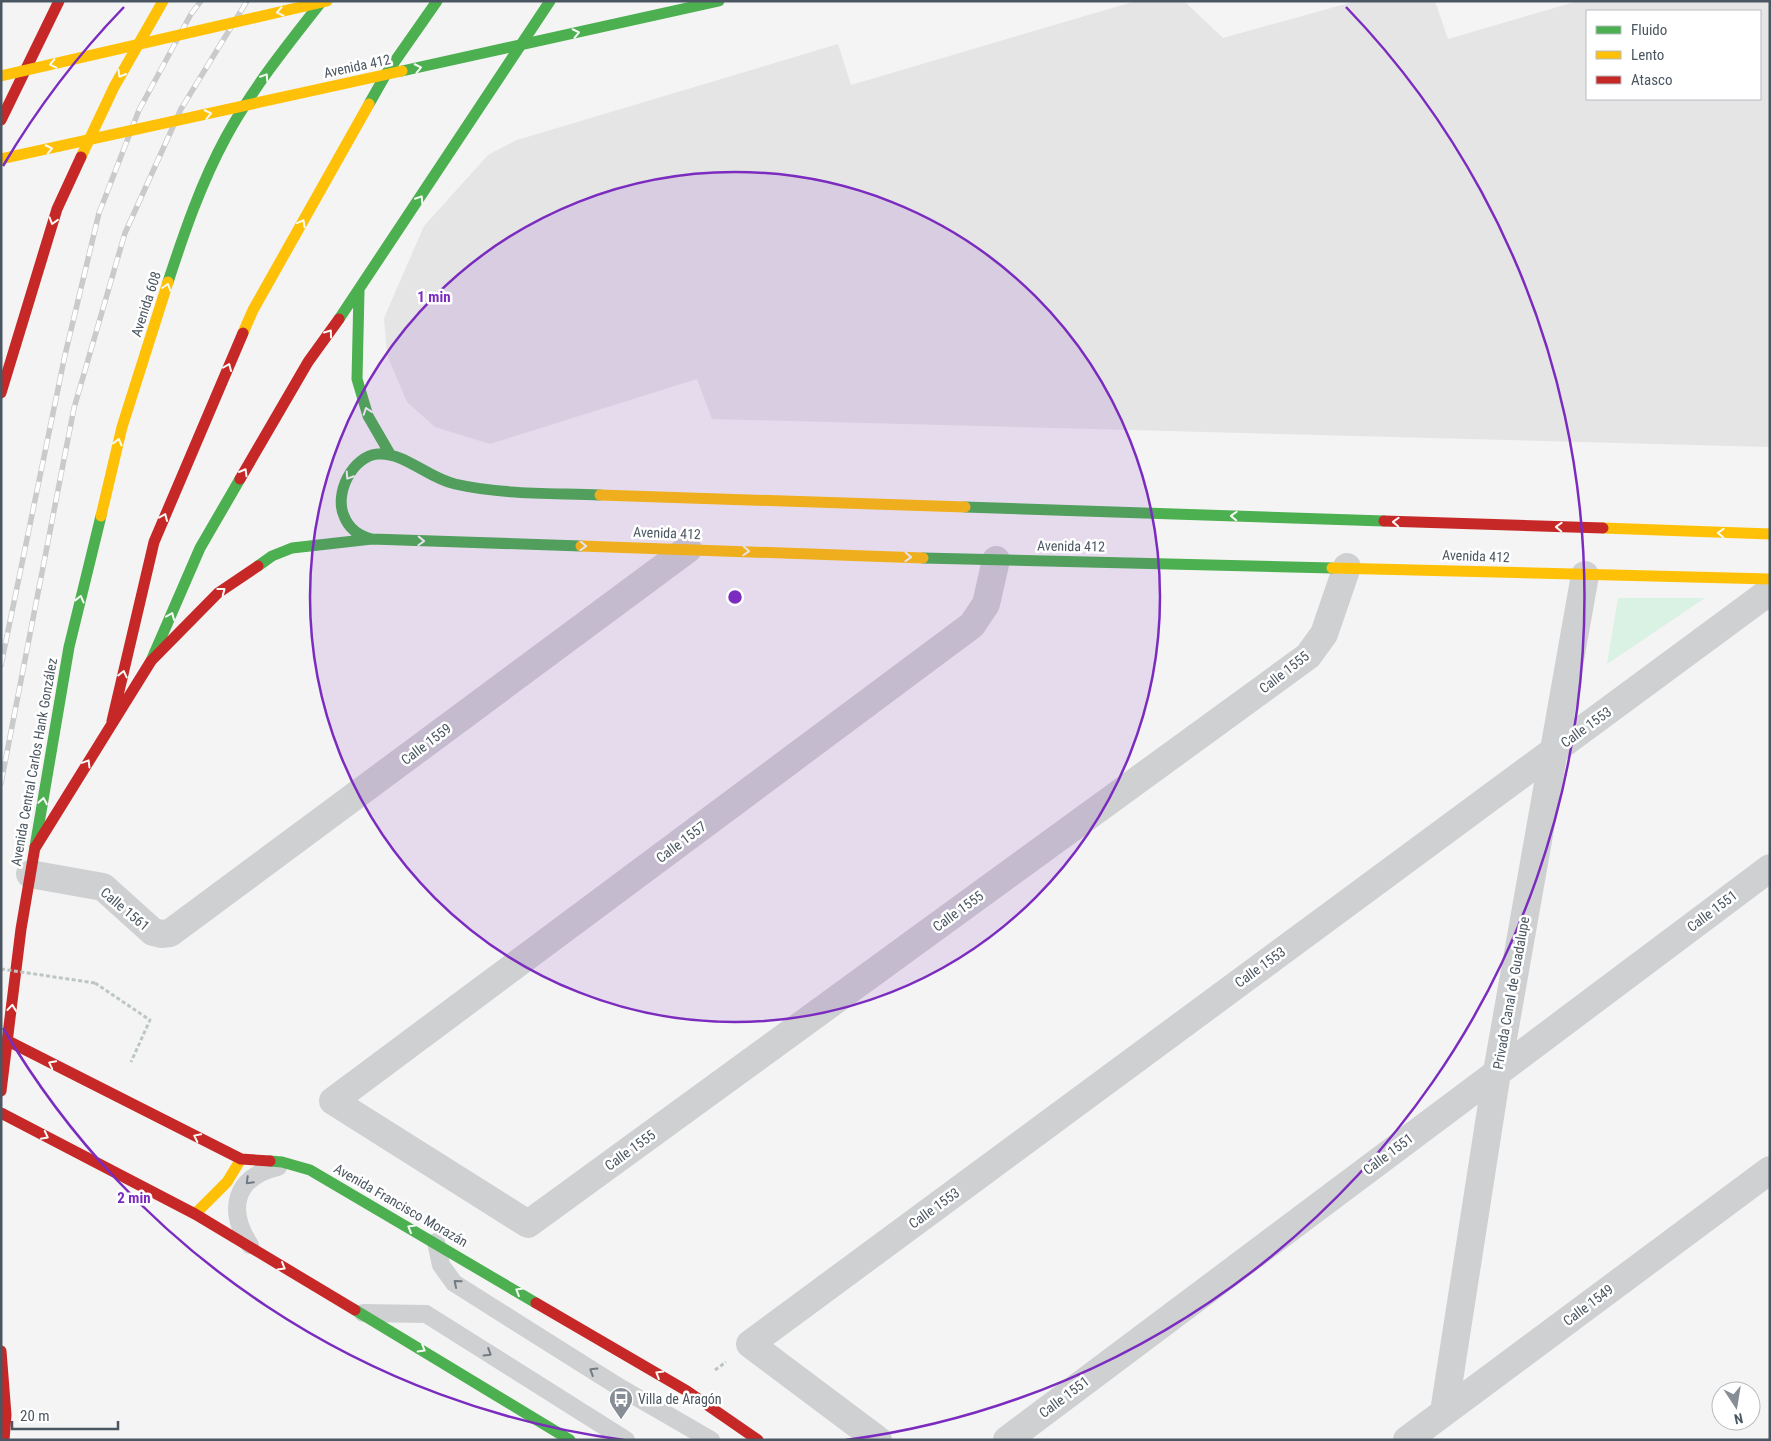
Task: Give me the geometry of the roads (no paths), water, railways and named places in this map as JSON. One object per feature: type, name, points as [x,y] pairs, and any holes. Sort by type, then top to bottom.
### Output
[{"type":"main road","points":[[1,120],[59,1]]},
{"type":"main road","points":[[1,393],[57,209],[114,87],[163,1]]},
{"type":"main road","name":"Avenida 608","points":[[69,647],[122,427],[188,221],[226,137],[276,59],[322,1]]},
{"type":"main road","points":[[1,76],[327,1]]},
{"type":"main road","points":[[112,721],[154,542],[253,310],[386,74],[437,1]]},
{"type":"main road","points":[[32,862],[112,721],[152,661],[200,548],[308,362],[359,291],[550,1]]},
{"type":"main road","name":"Avenida 412","points":[[1,159],[719,1]]},
{"type":"main road","points":[[359,291],[357,379],[368,416],[390,454],[435,478],[490,491],[1770,534]]},
{"type":"main road","points":[[372,539],[357,534],[348,524],[343,512],[343,486],[350,473],[360,462],[374,456],[390,454]]},
{"type":"main road","name":"Avenida 412","points":[[152,661],[218,593],[272,556],[292,548],[372,539],[996,560],[1347,567],[1770,579]]},
{"type":"main road","name":"Avenida Central Carlos Hank González","points":[[1,1091],[21,929],[69,647]]},
{"type":"main road","name":"Avenida Francisco Morazán","points":[[8,1041],[241,1159],[282,1162],[310,1170],[436,1242],[687,1391],[758,1440]]},
{"type":"main road","points":[[1,1114],[195,1214],[570,1440]]},
{"type":"main road","points":[[195,1214],[228,1182],[241,1159]]},
{"type":"main road","points":[[1,1351],[6,1416],[4,1440]]},
{"type":"street","name":"Calle 1559","points":[[161,934],[178,929],[688,549]]},
{"type":"street","name":"Calle 1557","points":[[528,1224],[333,1101],[972,625],[986,604],[996,560]]},
{"type":"street","name":"Calle 1555","points":[[528,1224],[1308,656],[1324,634],[1347,567]]},
{"type":"street","name":"Privada Canal de Guadalupe","points":[[1444,1412],[1497,1072],[1552,752],[1585,575]]},
{"type":"street","name":"Calle 1553","points":[[878,1440],[750,1344],[1770,591]]},
{"type":"street","name":"Calle 1561","points":[[32,862],[102,887],[146,927],[161,934]]},
{"type":"street","name":"Calle 1551","points":[[1007,1440],[1770,868]]},
{"type":"street","name":"Calle 1549","points":[[1407,1440],[1770,1170]]},
{"type":"lane","points":[[254,1250],[243,1234],[237,1214],[240,1190],[259,1171],[281,1166],[310,1170]]},
{"type":"lane","points":[[436,1242],[441,1265],[454,1283],[619,1387],[711,1440]]},
{"type":"lane","points":[[362,1313],[426,1314],[626,1440]]},
{"type":"railway","points":[[1,665],[65,355],[99,213],[139,110],[191,14],[201,1]]},
{"type":"railway","points":[[1,783],[74,408],[125,233],[181,109],[247,1]]},
{"type":"place","name":"Villa de Aragón","points":[[621,1420]]}]
